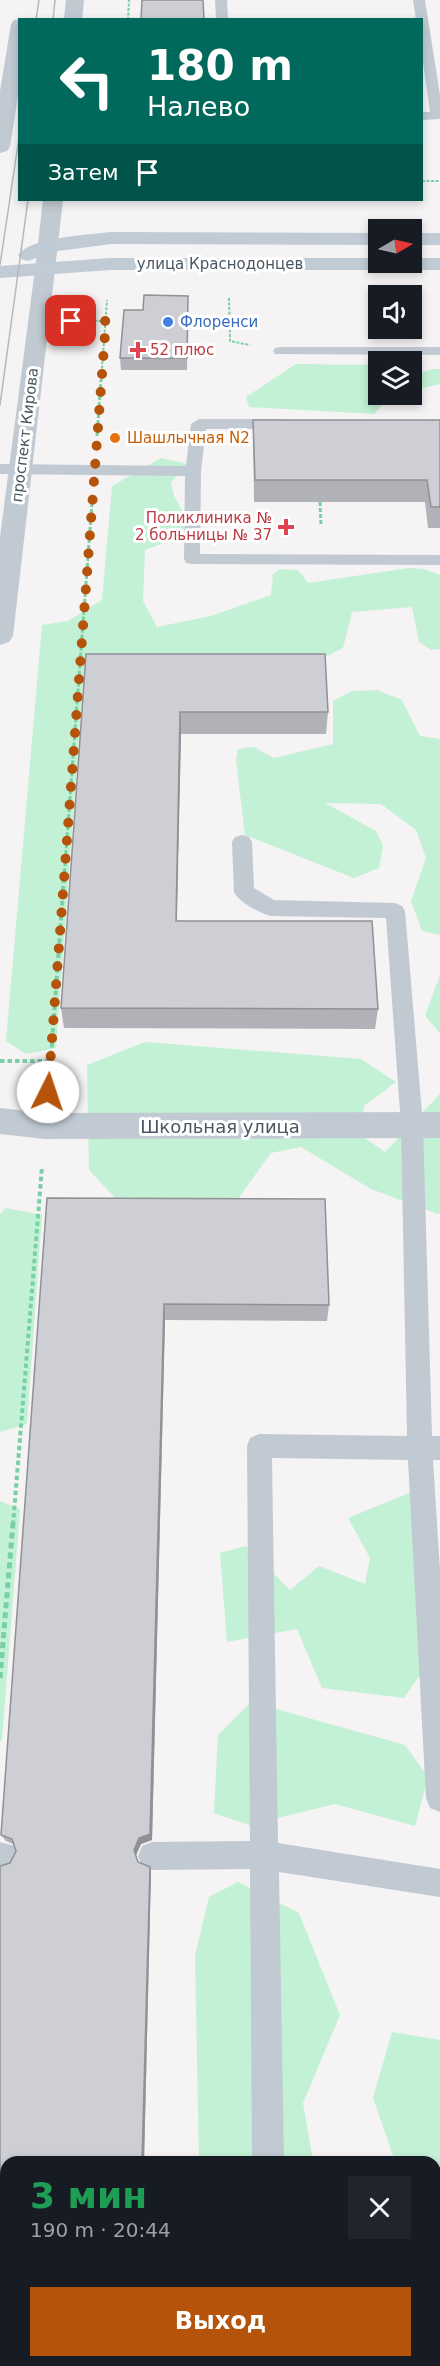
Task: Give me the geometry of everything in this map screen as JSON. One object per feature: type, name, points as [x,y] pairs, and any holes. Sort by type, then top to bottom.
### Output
[{"type":"main road","name":"улица Краснодонцев","points":[[0,272],[111,238],[368,239]]},
{"type":"main road","points":[[422,239],[440,239]]},
{"type":"main road","name":"улица Краснодонцев","points":[[0,265],[46,258],[110,264],[440,264]]},
{"type":"street","points":[[73,18],[75,0]]},
{"type":"street","points":[[0,147],[12,115],[10,90],[18,32]]},
{"type":"street","name":"проспект Кирова","points":[[0,636],[11,470],[46,258],[53,201]]},
{"type":"street","name":"Школьная улица","points":[[0,1121],[45,1126],[426,1125]]},
{"type":"lane","points":[[221,0],[222,18]]},
{"type":"lane","points":[[419,0],[422,18]]},
{"type":"lane","points":[[423,27],[436,116],[423,116]]},
{"type":"lane","points":[[280,351],[440,351]]},
{"type":"lane","points":[[302,425],[199,424],[193,471],[192,559],[440,560]]},
{"type":"lane","points":[[11,470],[193,471]]},
{"type":"lane","points":[[242,842],[244,892],[270,908],[395,911],[426,1125],[430,1448],[440,1798]]},
{"type":"lane","points":[[268,2156],[259,1446],[430,1448]]},
{"type":"lane","points":[[152,1856],[264,1855],[440,1883]]},
{"type":"path","points":[[128,18],[129,0]]},
{"type":"path","points":[[423,181],[440,181]]},
{"type":"path","points":[[48,1092],[107,297]]},
{"type":"path","points":[[229,297],[230,342],[280,351]]},
{"type":"path","points":[[71,321],[106,321]]},
{"type":"path","points":[[0,1061],[51,1061]]},
{"type":"path","points":[[0,1678],[43,1161]]},
{"type":"green space","points":[[296,364],[368,365],[368,405],[382,405],[374,414],[249,407],[246,397]]},
{"type":"green space","points":[[440,369],[440,384],[422,388],[422,372]]},
{"type":"green space","points":[[161,458],[188,464],[171,482],[174,496],[188,521],[179,537],[145,550],[143,601],[157,627],[211,616],[271,595],[273,574],[280,569],[298,570],[308,583],[409,568],[424,569],[440,575],[440,649],[431,650],[419,642],[412,607],[352,612],[343,648],[304,668],[84,669],[56,1048],[26,1054],[6,1041],[42,625],[68,621],[102,600],[112,486]]},
{"type":"green space","points":[[377,690],[402,700],[420,736],[440,739],[440,935],[422,931],[411,901],[426,858],[416,830],[381,804],[325,803],[376,831],[383,846],[379,868],[354,878],[245,835],[236,760],[238,749],[254,747],[274,758],[333,744],[333,701],[352,691]]},
{"type":"green space","points":[[440,975],[440,1033],[425,1016]]},
{"type":"green space","points":[[145,1042],[361,1059],[396,1082],[364,1106],[359,1134],[385,1152],[440,1094],[440,1213],[371,1189],[301,1147],[271,1153],[232,1207],[119,1202],[89,1170],[87,1065]]},
{"type":"green space","points":[[6,1208],[42,1215],[27,1424],[0,1432],[0,1214]]},
{"type":"green space","points":[[419,1489],[432,1657],[404,1698],[322,1688],[297,1629],[227,1642],[220,1553],[246,1546],[290,1590],[319,1566],[365,1584],[370,1558],[348,1518]]},
{"type":"green space","points":[[0,1501],[20,1509],[2,1740],[0,1742]]},
{"type":"green space","points":[[251,1702],[405,1745],[428,1777],[415,1826],[335,1804],[249,1825],[214,1813],[218,1735]]},
{"type":"green space","points":[[238,1882],[299,1913],[340,2015],[303,2103],[312,2156],[199,2156],[195,1956],[209,1897]]},
{"type":"green space","points":[[392,2032],[440,2040],[440,2156],[393,2156],[373,2098]]},
{"type":"building","points":[[142,0],[203,0],[204,18],[141,18]]},
{"type":"building","points":[[144,295],[188,296],[187,358],[120,358],[124,310],[143,310]]},
{"type":"building","points":[[253,420],[440,420],[440,507],[431,507],[427,480],[255,480]]},
{"type":"building","points":[[86,654],[325,654],[328,712],[180,712],[176,921],[372,921],[378,1009],[61,1008]]},
{"type":"building","points":[[47,1198],[325,1199],[329,1305],[164,1304],[150,1834],[139,1838],[134,1850],[138,1862],[150,1867],[142,2156],[0,2156],[0,1866],[10,1863],[16,1851],[12,1839],[1,1835]]},
{"type":"tram line","points":[[36,18],[39,0]]},
{"type":"tram line","points":[[53,18],[55,0]]},
{"type":"tram line","points":[[0,265],[18,144]]},
{"type":"tram line","points":[[0,405],[28,201]]},
{"type":"place","name":"Флоренси","points":[[168,322]]},
{"type":"place","name":"52 плюс","points":[[138,350]]},
{"type":"place","name":"Шашлычная N2","points":[[115,438]]},
{"type":"place","name":"Поликлиника № 2 больницы № 37","points":[[286,527]]},
{"type":"route","points":[[48,1092],[106,321],[71,321]]}]
